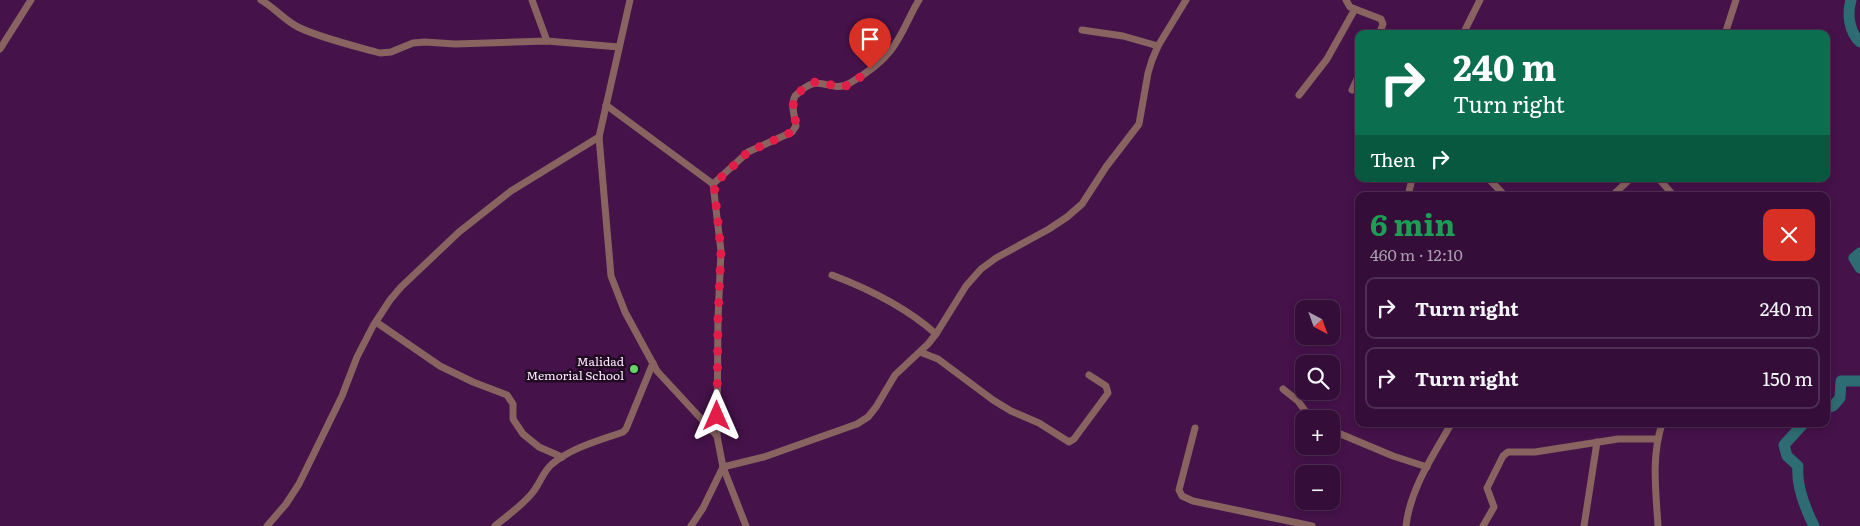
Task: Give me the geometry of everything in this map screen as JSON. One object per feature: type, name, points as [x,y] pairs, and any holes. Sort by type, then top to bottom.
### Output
[{"type":"street","points":[[0,49],[31,0]]},
{"type":"street","points":[[260,0],[275,8],[284,18],[300,28],[380,53],[391,52],[413,43],[426,42],[455,44],[547,41],[619,47]]},
{"type":"street","points":[[532,0],[547,41]]},
{"type":"street","points":[[630,0],[598,137],[611,276],[625,312],[657,371],[717,436]]},
{"type":"street","points":[[714,184],[748,152],[792,132],[796,126],[793,105],[795,96],[807,86],[814,82],[841,87],[848,85],[880,61],[892,50],[919,0]]},
{"type":"street","points":[[723,467],[764,457],[858,424],[868,417],[895,375],[936,334],[966,286],[981,269],[1003,254],[1050,229],[1068,217],[1082,204],[1106,167],[1139,124],[1148,73],[1158,46],[1186,0]]},
{"type":"street","points":[[1346,0],[1350,7],[1381,19],[1383,24],[1381,30]]},
{"type":"street","points":[[1465,30],[1480,0]]},
{"type":"street","points":[[1726,30],[1736,0]]},
{"type":"street","points":[[1300,95],[1327,59],[1355,9]]},
{"type":"street","points":[[1082,30],[1123,36],[1158,46]]},
{"type":"street","points":[[1352,90],[1355,84]]},
{"type":"street","points":[[606,105],[714,184],[721,251],[718,318],[717,436],[723,467],[746,526]]},
{"type":"street","points":[[267,526],[300,484],[342,396],[357,357],[376,322],[401,287],[458,232],[511,191],[598,137]]},
{"type":"street","points":[[1492,182],[1501,192]]},
{"type":"street","points":[[1616,192],[1627,182]]},
{"type":"street","points":[[1662,182],[1670,192]]},
{"type":"street","points":[[832,275],[858,284],[918,319],[936,334]]},
{"type":"street","points":[[376,322],[440,366],[473,382],[507,395],[513,404],[513,419],[523,434],[539,447],[562,457]]},
{"type":"street","points":[[920,352],[938,359],[992,400],[1011,411],[1039,423],[1069,442],[1074,439],[1108,392],[1106,386],[1090,375]]},
{"type":"street","points":[[496,526],[528,498],[546,469],[562,457],[579,447],[623,432],[626,429],[653,363]]},
{"type":"street","points":[[1283,389],[1304,410]]},
{"type":"street","points":[[1406,526],[1414,494],[1449,427]]},
{"type":"street","points":[[1658,526],[1655,466],[1657,439],[1661,427]]},
{"type":"street","points":[[1195,428],[1179,490],[1182,496],[1187,500],[1312,526]]},
{"type":"street","points":[[1340,434],[1393,456],[1427,467]]},
{"type":"street","points":[[1482,526],[1494,507],[1487,488],[1506,454],[1513,452],[1535,452],[1597,442],[1642,438],[1657,439]]},
{"type":"street","points":[[1584,526],[1597,442]]},
{"type":"street","points":[[691,526],[703,508],[723,467]]},
{"type":"waterway","points":[[1851,0],[1849,11],[1851,28],[1860,42]]},
{"type":"waterway","points":[[1860,253],[1854,258],[1860,268]]},
{"type":"waterway","points":[[1830,407],[1840,398],[1841,381],[1860,381]]},
{"type":"waterway","points":[[1800,427],[1784,445],[1787,456],[1798,466],[1800,489],[1804,504],[1814,526]]},
{"type":"place","name":"Malidad Memorial School","points":[[634,369]]},
{"type":"route","points":[[717,416],[721,251],[714,184],[748,152],[792,132],[796,126],[793,105],[795,96],[807,86],[814,82],[821,82],[841,87],[848,85],[870,69]]}]
